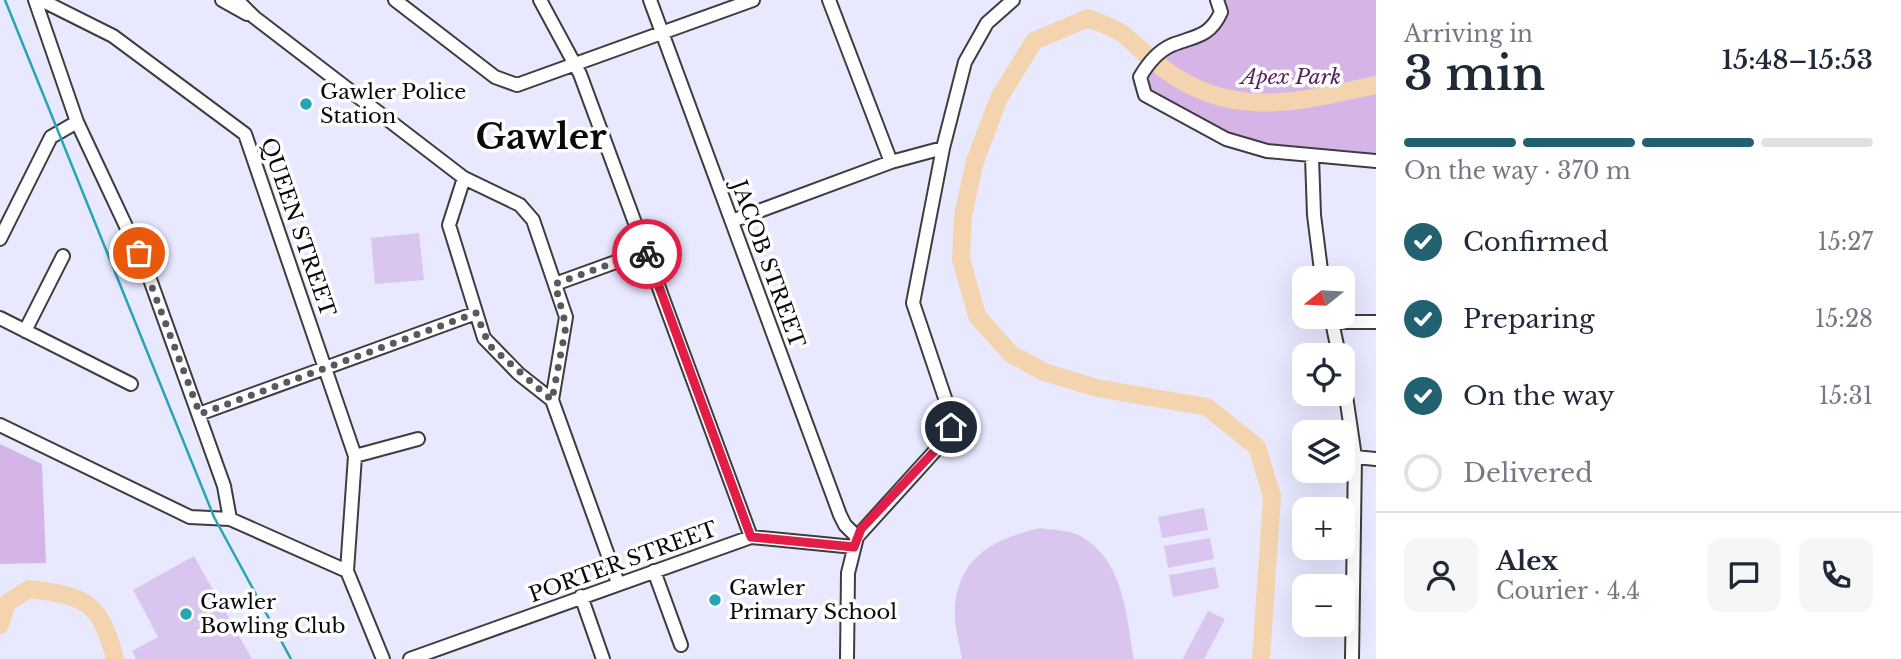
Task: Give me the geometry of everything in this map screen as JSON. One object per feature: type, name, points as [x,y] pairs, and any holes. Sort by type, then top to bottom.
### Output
[{"type":"street","points":[[35,0],[77,122],[147,271],[200,414],[224,486],[230,519]]},
{"type":"street","name":"QUEEN STREET","points":[[41,0],[113,36],[245,134],[327,366],[355,456],[347,571]]},
{"type":"street","points":[[222,0],[254,17]]},
{"type":"street","points":[[237,0],[254,17],[464,178],[520,205],[526,211],[533,220],[566,326],[552,400]]},
{"type":"street","points":[[395,0],[495,76],[517,85],[752,0]]},
{"type":"street","points":[[540,0],[574,64],[751,537]]},
{"type":"street","name":"JACOB STREET","points":[[650,0],[840,515],[855,542]]},
{"type":"street","points":[[829,0],[891,162]]},
{"type":"street","points":[[847,659],[845,616],[850,560],[855,542],[944,441],[951,427],[951,416],[913,303],[943,148],[973,44],[994,16],[1013,0]]},
{"type":"street","points":[[1217,0],[1221,12],[1215,26],[1206,34],[1171,45],[1146,67],[1140,77],[1141,88],[1152,101],[1226,139],[1267,151],[1376,161]]},
{"type":"street","points":[[0,239],[51,137],[77,122]]},
{"type":"street","points":[[732,221],[891,162],[943,148]]},
{"type":"street","points":[[1312,157],[1314,215],[1320,266]]},
{"type":"street","points":[[464,178],[449,225],[476,313],[489,345],[552,400],[618,583]]},
{"type":"street","points":[[555,284],[646,251]]},
{"type":"street","points":[[25,331],[63,256]]},
{"type":"street","points":[[200,414],[476,313]]},
{"type":"street","points":[[0,318],[131,384]]},
{"type":"street","points":[[1355,321],[1376,322]]},
{"type":"street","points":[[0,425],[190,517],[230,519],[347,571],[383,659]]},
{"type":"street","points":[[355,456],[418,439]]},
{"type":"street","points":[[1355,457],[1376,458]]},
{"type":"street","points":[[1352,659],[1354,483]]},
{"type":"street","name":"PORTER STREET","points":[[410,659],[751,537],[855,542]]},
{"type":"street","points":[[654,571],[681,645]]},
{"type":"street","points":[[581,596],[603,659]]},
{"type":"green space","name":"Apex Park","points":[[1217,0],[1376,0],[1376,161],[1267,151],[1145,95],[1146,67],[1215,26]]},
{"type":"green space","points":[[0,444],[42,464],[46,563],[0,564]]},
{"type":"shaded area","points":[[419,233],[424,280],[375,284],[371,238]]},
{"type":"shaded area","points":[[1204,508],[1208,530],[1162,538],[1158,517]]},
{"type":"shaded area","points":[[1040,528],[1078,535],[1093,545],[1105,558],[1114,572],[1125,606],[1134,659],[962,659],[955,610],[957,592],[963,576],[981,553],[993,545]]},
{"type":"shaded area","points":[[1210,538],[1214,559],[1168,568],[1164,546]]},
{"type":"shaded area","name":"Gawler Bowling Club","points":[[194,556],[252,659],[136,659],[132,651],[158,637],[133,590]]},
{"type":"shaded area","points":[[1215,567],[1219,588],[1173,597],[1169,575]]},
{"type":"shaded area","points":[[1208,611],[1225,619],[1204,659],[1183,658]]},
{"type":"waterway","points":[[1261,659],[1272,496],[1257,447],[1207,407],[1097,388],[1044,372],[1011,354],[977,316],[961,259],[963,215],[975,161],[999,98],[1034,41],[1088,18],[1119,32],[1164,69],[1190,85],[1216,96],[1242,101],[1294,101],[1376,85]]},
{"type":"waterway","points":[[0,625],[7,603],[29,589],[64,595],[88,605],[96,613],[115,659]]},
{"type":"railway","points":[[5,0],[214,517],[291,659]]},
{"type":"way so far","points":[[139,253],[200,414],[476,313],[489,345],[552,400],[566,326],[566,317],[555,284],[646,251],[647,254]]},
{"type":"place","name":"Gawler Police Station","points":[[306,104]]},
{"type":"place","name":"Gawler Primary School","points":[[715,600]]},
{"type":"place","name":"Gawler Bowling Club","points":[[186,614]]},
{"type":"district","name":"Gawler","points":[[541,137]]},
{"type":"route","points":[[647,254],[751,537],[854,547],[861,529],[944,441],[951,427]]}]
